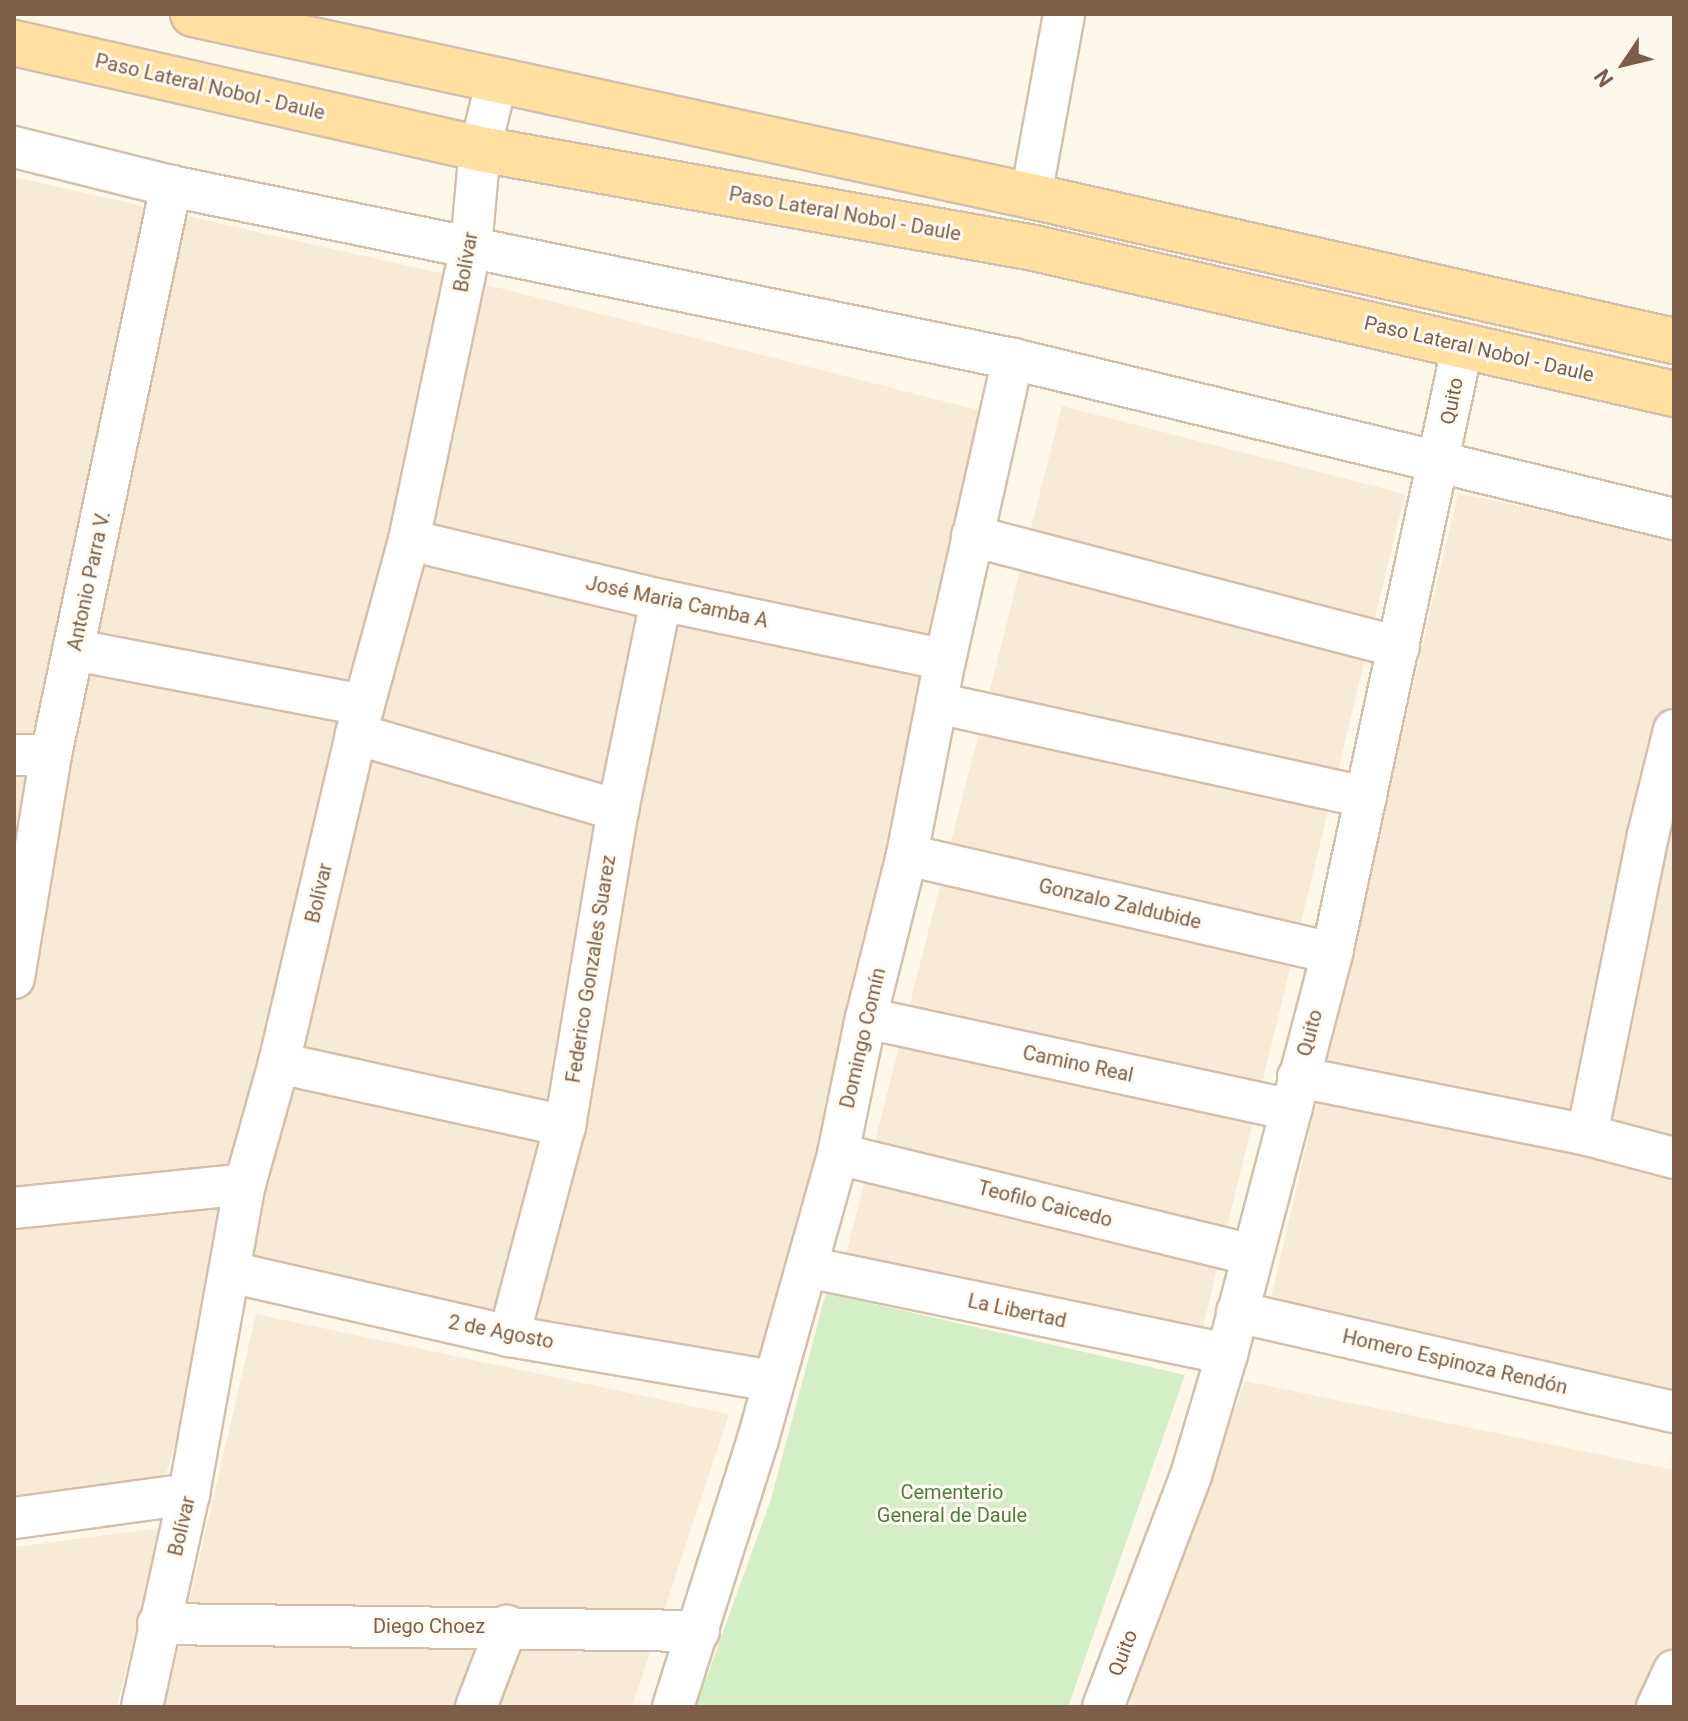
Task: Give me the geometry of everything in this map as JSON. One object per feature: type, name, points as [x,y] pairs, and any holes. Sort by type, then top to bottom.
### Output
[{"type":"main road","points":[[193,14],[1031,196],[1674,341]]},
{"type":"main road","name":"Paso Lateral Nobol - Daule","points":[[14,43],[480,149],[1034,248],[1674,394]]},
{"type":"street","points":[[1031,196],[1064,14]]},
{"type":"street","name":"Bolívar","points":[[142,1707],[189,1494],[245,1184],[279,1063],[360,719],[409,540],[471,247],[480,149],[497,80]]},
{"type":"street","points":[[14,147],[171,186],[1013,359],[1674,519]]},
{"type":"street","name":"Antonio Parra V.","points":[[14,978],[32,755],[75,650],[171,186]]},
{"type":"street","name":"Quito","points":[[1109,1705],[1191,1475],[1227,1354],[1332,953],[1463,344]]},
{"type":"street","name":"Domingo Comín","points":[[673,1707],[699,1631],[838,1154],[866,1018],[907,855],[945,660],[1013,359]]},
{"type":"street","points":[[972,536],[1399,647]]},
{"type":"street","name":"José Maria Camba A","points":[[409,540],[661,600],[945,660]]},
{"type":"street","name":"Federico Gonzales Suarez","points":[[509,1336],[565,1126],[618,810],[661,600]]},
{"type":"street","points":[[75,650],[360,719],[618,810]]},
{"type":"street","points":[[937,703],[1366,797]]},
{"type":"street","points":[[1587,1135],[1661,838],[1674,730]]},
{"type":"street","name":"Gonzalo Zaldubide","points":[[907,855],[1332,953]]},
{"type":"street","name":"Camino Real","points":[[866,1018],[1294,1093],[1587,1135],[1674,1158]]},
{"type":"street","points":[[279,1063],[565,1126]]},
{"type":"street","name":"Teofilo Caicedo","points":[[838,1154],[1252,1255]]},
{"type":"street","points":[[14,1208],[245,1184]]},
{"type":"street","name":"La Libertad","points":[[807,1267],[1227,1354]]},
{"type":"street","name":"2 de Agosto","points":[[230,1272],[509,1336],[773,1381]]},
{"type":"street","name":"Homero Espinoza Rendón","points":[[1237,1312],[1674,1412]]},
{"type":"street","points":[[14,1518],[189,1494]]},
{"type":"street","name":"Diego Choez","points":[[158,1624],[507,1626],[699,1631]]},
{"type":"street","points":[[476,1707],[507,1626]]},
{"type":"street","points":[[1657,1707],[1674,1671]]},
{"type":"shaded area","points":[[14,177],[444,274],[990,413],[764,1380],[225,1276],[162,1487],[14,1503]]},
{"type":"shaded area","points":[[1062,406],[1405,494],[1198,1347],[844,1263]]},
{"type":"shaded area","points":[[1458,493],[1674,539],[1674,1405],[1270,1302]]},
{"type":"shaded area","points":[[256,1314],[729,1414],[632,1707],[165,1707]]},
{"type":"shaded area","points":[[1245,1381],[1674,1470],[1674,1707],[1127,1707]]},
{"type":"shaded area","points":[[160,1528],[117,1707],[14,1707],[14,1547]]},
{"type":"green space","name":"Cementerio General de Daule","points":[[826,1293],[1185,1375],[1068,1707],[696,1707],[771,1499]]}]
